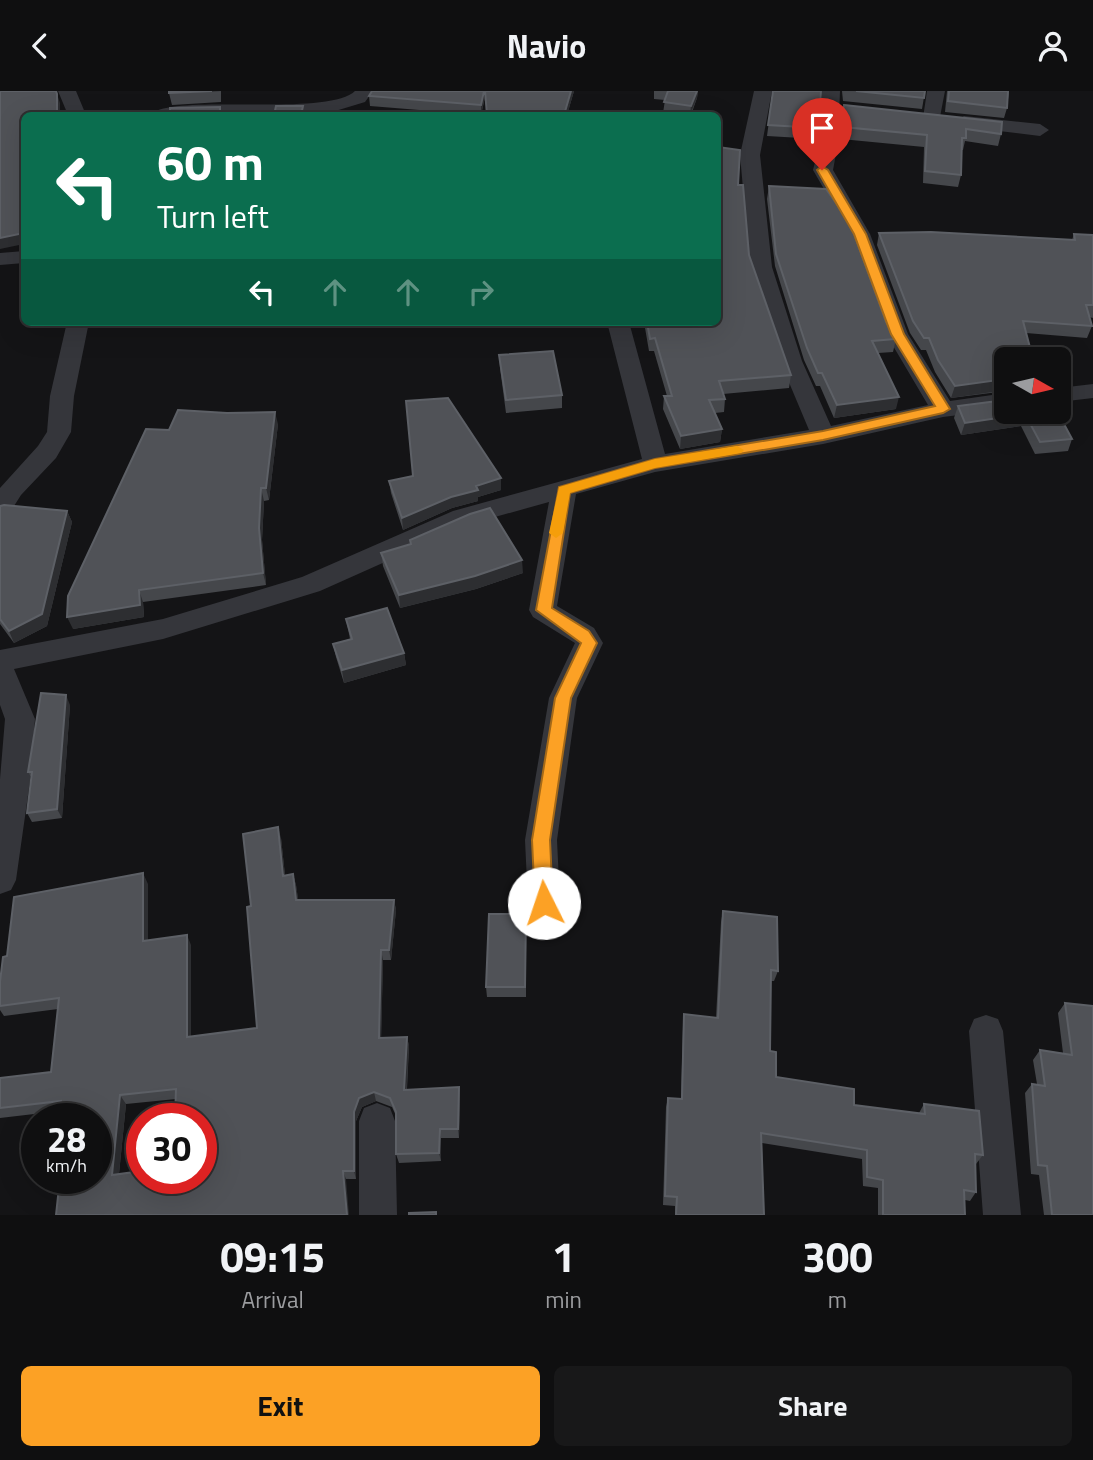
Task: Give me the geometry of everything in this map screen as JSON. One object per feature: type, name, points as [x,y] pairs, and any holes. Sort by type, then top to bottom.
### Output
[{"type":"street","points":[[67,91],[76,112]]},
{"type":"street","points":[[191,112],[332,107],[359,98],[364,91]]},
{"type":"street","points":[[763,91],[739,154],[761,267],[791,361],[823,436]]},
{"type":"street","points":[[936,91],[925,118],[1040,130]]},
{"type":"street","points":[[854,110],[830,99],[829,143],[822,170],[860,234],[897,334],[943,409]]},
{"type":"street","points":[[0,259],[21,257]]},
{"type":"street","points":[[0,508],[12,489],[47,452],[59,432],[62,395],[77,326]]},
{"type":"street","points":[[619,326],[655,464]]},
{"type":"street","points":[[1071,394],[1093,391]]},
{"type":"street","points":[[0,661],[163,629],[311,584],[462,517],[655,464],[823,436],[943,409],[994,403]]},
{"type":"street","points":[[544,903],[541,840],[563,698],[589,643],[584,635],[543,610],[564,490]]},
{"type":"street","points":[[0,670],[20,719],[15,781],[0,880]]},
{"type":"street","points":[[986,1031],[1002,1215]]},
{"type":"street","points":[[377,1121],[378,1215]]},
{"type":"building","points":[[0,91],[56,91],[57,112],[21,112],[21,234],[0,238]]},
{"type":"building","points":[[169,91],[212,91],[169,93]]},
{"type":"building","points":[[372,91],[484,91],[481,105],[369,96]]},
{"type":"building","points":[[485,91],[571,91],[565,112],[487,112]]},
{"type":"building","points":[[668,91],[697,91],[691,106],[664,102]]},
{"type":"building","points":[[773,91],[821,91],[819,128],[768,125]]},
{"type":"building","points":[[856,91],[925,91],[924,98]]},
{"type":"building","points":[[949,91],[1008,91],[1007,108],[948,101]]},
{"type":"building","points":[[844,105],[1002,122],[1001,134],[966,129],[966,138],[962,138],[961,175],[925,171],[927,135],[843,127]]},
{"type":"building","points":[[276,106],[303,106],[302,112],[275,112]]},
{"type":"building","points":[[220,107],[220,112],[170,112],[170,108]]},
{"type":"building","points":[[721,147],[740,150],[738,185],[743,185],[749,255],[791,375],[719,381],[725,399],[709,400],[722,429],[681,436],[664,396],[672,396],[655,338],[650,339],[648,326],[721,326]]},
{"type":"building","points":[[769,186],[826,189],[850,223],[886,322],[896,339],[872,341],[899,397],[837,405],[807,348],[776,254]]},
{"type":"building","points":[[931,232],[1075,240],[1074,234],[1093,235],[1093,305],[1086,305],[1092,326],[1023,321],[1030,347],[994,347],[994,381],[955,386],[938,360],[929,338],[924,338],[913,321],[879,233]]},
{"type":"building","points":[[553,351],[562,395],[506,400],[499,355]]},
{"type":"building","points":[[448,398],[501,478],[476,486],[478,490],[451,497],[402,518],[389,481],[413,476],[406,401]]},
{"type":"building","points":[[994,402],[994,419],[965,423],[958,406]]},
{"type":"building","points":[[178,410],[275,412],[266,488],[261,488],[259,528],[263,573],[139,590],[140,605],[67,617],[68,596],[146,429],[169,430]]},
{"type":"building","points":[[1030,424],[1064,424],[1072,439],[1040,442]]},
{"type":"building","points":[[0,506],[67,511],[42,614],[9,631],[0,619]]},
{"type":"building","points":[[490,508],[522,560],[475,576],[399,595],[381,553],[411,544],[410,540]]},
{"type":"building","points":[[387,608],[404,653],[342,670],[333,644],[352,639],[346,619]]},
{"type":"building","points":[[41,693],[66,695],[57,809],[27,813],[32,772],[28,772]]},
{"type":"building","points":[[278,827],[283,876],[293,874],[296,900],[394,900],[389,950],[381,950],[379,1038],[407,1037],[404,1090],[459,1087],[458,1129],[440,1129],[439,1153],[396,1154],[396,1112],[390,1098],[374,1092],[359,1098],[354,1112],[354,1171],[343,1171],[347,1215],[56,1215],[58,1194],[112,1194],[112,1175],[112,1103],[61,1101],[21,1103],[21,1106],[0,1108],[0,1078],[51,1072],[59,998],[0,1006],[3,957],[7,956],[14,897],[143,873],[143,941],[187,935],[187,1037],[257,1028],[247,907],[251,906],[243,834]]},
{"type":"building","points":[[723,911],[777,917],[778,971],[771,970],[770,1051],[776,1052],[776,1077],[854,1089],[854,1105],[925,1114],[924,1104],[979,1111],[983,1155],[975,1154],[976,1192],[964,1190],[965,1215],[883,1215],[883,1180],[867,1177],[867,1150],[761,1133],[764,1215],[676,1215],[677,1197],[665,1196],[668,1098],[682,1099],[684,1014],[718,1018]]},
{"type":"building","points":[[489,914],[526,914],[525,987],[486,987]]},
{"type":"building","points":[[1065,1003],[1093,1006],[1093,1215],[1052,1215],[1047,1166],[1038,1165],[1032,1084],[1045,1086],[1040,1050],[1072,1055]]},
{"type":"building","points":[[436,1212],[436,1215],[409,1215],[409,1213]]},
{"type":"slow traffic","points":[[556,533],[564,490],[655,464],[737,450]]},
{"type":"route","points":[[544,903],[541,840],[563,698],[589,643],[584,635],[543,610],[564,490],[655,464],[823,436],[943,409],[897,334],[860,234],[822,170]]}]
